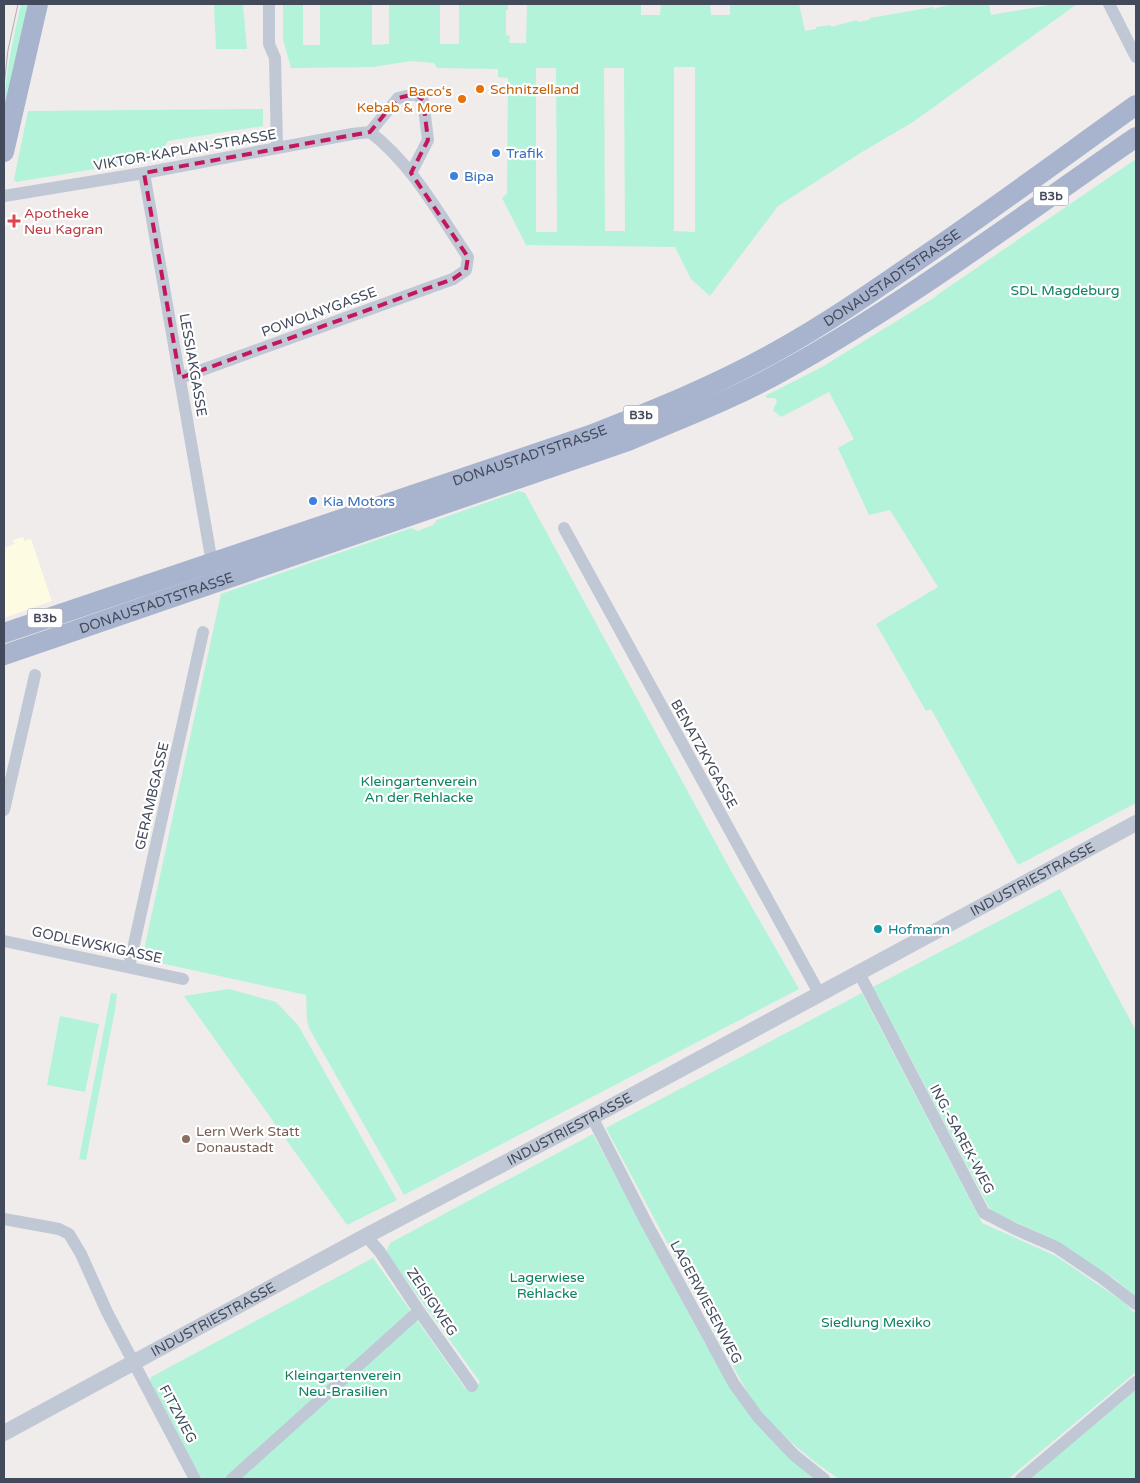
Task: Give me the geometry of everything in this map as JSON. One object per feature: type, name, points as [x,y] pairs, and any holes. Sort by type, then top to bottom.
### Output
[{"type":"main road","points":[[4,152],[38,4]]},
{"type":"main road","name":"DONAUSTADTSTRASSE","points":[[4,633],[590,435],[655,410],[711,385],[776,352],[839,315],[968,226],[1136,105]]},
{"type":"main road","name":"DONAUSTADTSTRASSE","points":[[4,655],[628,441],[716,404],[782,372],[847,334],[966,255],[1136,137]]},
{"type":"street","points":[[269,4],[270,44],[276,58],[277,148]]},
{"type":"street","points":[[1109,4],[1136,58]]},
{"type":"street","points":[[415,94],[423,100],[428,140],[411,173],[387,145],[370,132],[398,98],[415,94]]},
{"type":"street","name":"VIKTOR-KAPLAN-STRASSE","points":[[4,196],[370,132]]},
{"type":"street","name":"LESSIAKGASSE","points":[[144,173],[212,563]]},
{"type":"street","name":"POWOLNYGASSE","points":[[180,378],[453,279],[466,270],[468,257],[411,173]]},
{"type":"street","name":"BENATZKYGASSE","points":[[564,528],[819,994]]},
{"type":"street","name":"GERAMBGASSE","points":[[128,967],[204,632]]},
{"type":"street","points":[[4,810],[35,675]]},
{"type":"street","name":"INDUSTRIESTRASSE","points":[[4,1433],[366,1236],[592,1117],[1136,823]]},
{"type":"street","name":"GODLEWSKIGASSE","points":[[4,941],[183,979]]},
{"type":"street","name":"ING.-SAREK-WEG","points":[[859,973],[984,1213],[1056,1247],[1136,1304]]},
{"type":"street","name":"LAGERWIESENWEG","points":[[592,1117],[647,1224],[734,1384],[758,1418],[794,1455],[824,1479]]},
{"type":"street","name":"FITZWEG","points":[[4,1219],[59,1229],[68,1234],[195,1479]]},
{"type":"street","name":"ZEISIGWEG","points":[[366,1236],[380,1252],[418,1311],[472,1386]]},
{"type":"street","points":[[232,1479],[418,1311]]},
{"type":"street","points":[[1020,1479],[1136,1382]]},
{"type":"highlighted area","points":[[415,94],[423,100],[428,140],[411,173],[468,257],[466,270],[453,279],[180,378],[144,173],[370,132],[398,98]]},
{"type":"shaded area","points":[[23,537],[24,541],[31,539],[52,601],[4,618],[4,548],[14,544],[13,540]]},
{"type":"green space","points":[[21,4],[28,4],[4,115],[7,73]]},
{"type":"green space","points":[[283,4],[303,4],[303,45],[320,45],[320,4],[372,4],[372,45],[389,44],[389,4],[440,4],[440,44],[459,44],[459,4],[508,4],[508,10],[506,10],[506,35],[510,36],[509,43],[526,43],[527,4],[641,4],[641,15],[660,15],[661,4],[710,4],[711,15],[730,15],[730,4],[799,4],[805,31],[816,29],[816,27],[831,25],[831,27],[857,20],[858,22],[869,20],[870,18],[933,7],[933,9],[952,4],[989,4],[991,15],[1055,4],[1077,4],[913,122],[778,206],[710,296],[691,279],[675,247],[526,245],[502,198],[507,194],[508,78],[498,77],[498,69],[437,68],[434,63],[411,61],[373,67],[291,68],[283,39]],"holes":[[[674,67],[695,67],[695,232],[674,231]],[[536,68],[556,68],[557,232],[536,232]],[[604,68],[624,68],[625,231],[605,231]]]},
{"type":"green space","points":[[214,5],[243,5],[247,49],[216,49]]},
{"type":"green space","points":[[263,109],[263,126],[168,141],[156,159],[16,182],[14,179],[28,111]]},
{"type":"green space","name":"SDL Magdeburg","points":[[1136,159],[1136,803],[1018,865],[931,709],[926,711],[876,624],[938,587],[890,510],[869,515],[838,448],[854,439],[829,392],[781,417],[773,410],[777,401],[775,398],[767,398],[765,396],[822,367],[937,296]]},
{"type":"green space","name":"Kleingartenverein An der Rehlacke","points":[[519,491],[525,493],[730,869],[799,989],[404,1195],[309,1028],[306,995],[142,959],[221,594],[411,528],[418,531],[433,525],[437,520]]},
{"type":"green space","points":[[1060,889],[1136,1031],[1136,1297],[1116,1280],[1057,1241],[991,1211],[873,987]]},
{"type":"green space","points":[[229,989],[276,1002],[298,1025],[397,1200],[347,1225],[184,996]]},
{"type":"green space","points":[[111,993],[117,994],[115,1010],[86,1160],[79,1159]]},
{"type":"green space","name":"Siedlung Mexiko","points":[[862,993],[982,1223],[1056,1256],[1125,1303],[1136,1314],[1136,1372],[1008,1479],[839,1479],[797,1448],[757,1407],[741,1381],[606,1128]]},
{"type":"green space","points":[[60,1016],[99,1024],[85,1092],[47,1085]]},
{"type":"green space","points":[[593,1134],[705,1344],[818,1479],[202,1479],[150,1381],[151,1377],[373,1258],[465,1388],[476,1387],[480,1382],[386,1252],[390,1243]]},
{"type":"green space","points":[[1136,1390],[1136,1479],[1029,1479]]},
{"type":"tram line","points":[[4,86],[8,50],[18,4]]},
{"type":"place","name":"Schnitzelland","points":[[480,89]]},
{"type":"place","name":"Baco‘s Kebab & More","points":[[462,99]]},
{"type":"place","name":"Trafik","points":[[496,153]]},
{"type":"place","name":"Bipa","points":[[454,176]]},
{"type":"place","name":"Apotheke Neu Kagran","points":[[14,221]]},
{"type":"place","name":"Kia Motors","points":[[313,501]]},
{"type":"place","name":"Hofmann","points":[[878,929]]},
{"type":"place","name":"Lern Werk Statt Donaustadt","points":[[186,1139]]},
{"type":"park label","name":"Lagerwiese Rehlacke","points":[[547,1286]]},
{"type":"park label","name":"Kleingartenverein Neu-Brasilien","points":[[343,1384]]}]
